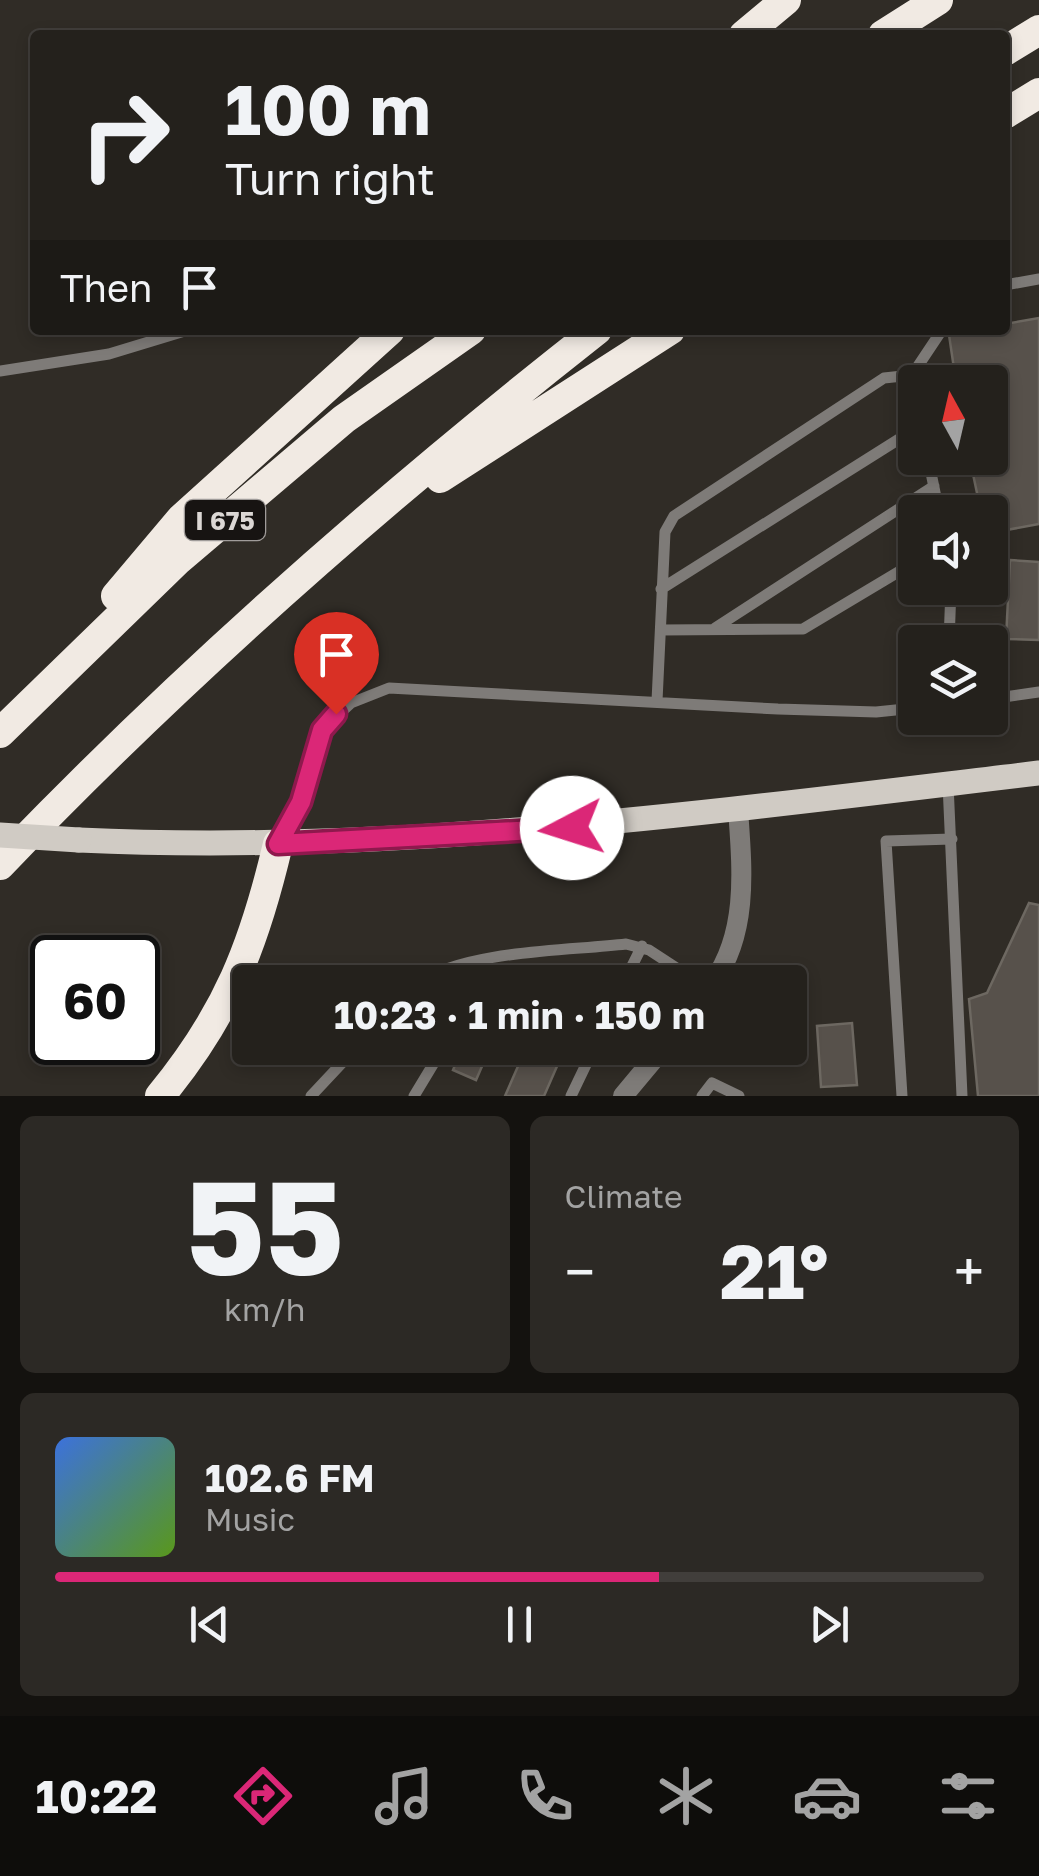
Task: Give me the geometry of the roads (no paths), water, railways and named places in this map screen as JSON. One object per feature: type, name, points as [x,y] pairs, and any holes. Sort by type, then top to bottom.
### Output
[{"type":"highway","points":[[750,30],[786,0]]},
{"type":"highway","points":[[891,30],[938,0]]},
{"type":"highway","points":[[1010,48],[1039,30]]},
{"type":"highway","points":[[1010,111],[1039,92]]},
{"type":"highway","points":[[5,728],[181,519],[384,335]]},
{"type":"highway","name":"I 675","points":[[5,728],[178,560],[344,418],[463,335]]},
{"type":"highway","points":[[0,864],[136,724],[263,606],[591,335]]},
{"type":"highway","points":[[350,537],[662,335]]},
{"type":"highway","points":[[160,1096],[195,1054],[224,1007],[264,902],[278,844]]},
{"type":"main road","points":[[0,835],[278,844],[516,833],[1039,772]]},
{"type":"street","points":[[722,965],[738,921],[742,863],[738,809]]},
{"type":"street","points":[[624,1096],[649,1065]]},
{"type":"lane","points":[[1010,284],[1039,279]]},
{"type":"lane","points":[[0,371],[109,354],[172,335]]},
{"type":"lane","points":[[919,365],[939,335]]},
{"type":"lane","points":[[657,702],[664,532],[674,516],[884,378],[898,376]]},
{"type":"lane","points":[[661,588],[898,439]]},
{"type":"lane","points":[[932,475],[936,495]]},
{"type":"lane","points":[[713,630],[934,486]]},
{"type":"lane","points":[[661,630],[803,629],[898,572]]},
{"type":"lane","points":[[278,844],[301,802],[322,730],[336,714],[369,694],[389,688],[876,712],[898,710]]},
{"type":"lane","points":[[1008,696],[1039,692]]},
{"type":"lane","points":[[948,784],[952,944],[962,1096]]},
{"type":"lane","points":[[902,1096],[886,841],[952,838]]},
{"type":"lane","points":[[465,965],[626,944],[642,946],[672,965]]},
{"type":"lane","points":[[632,965],[642,946]]},
{"type":"lane","points":[[312,1096],[340,1065]]},
{"type":"lane","points":[[414,1096],[433,1065]]},
{"type":"lane","points":[[571,1096],[586,1065]]},
{"type":"lane","points":[[702,1096],[712,1083],[738,1096]]}]
